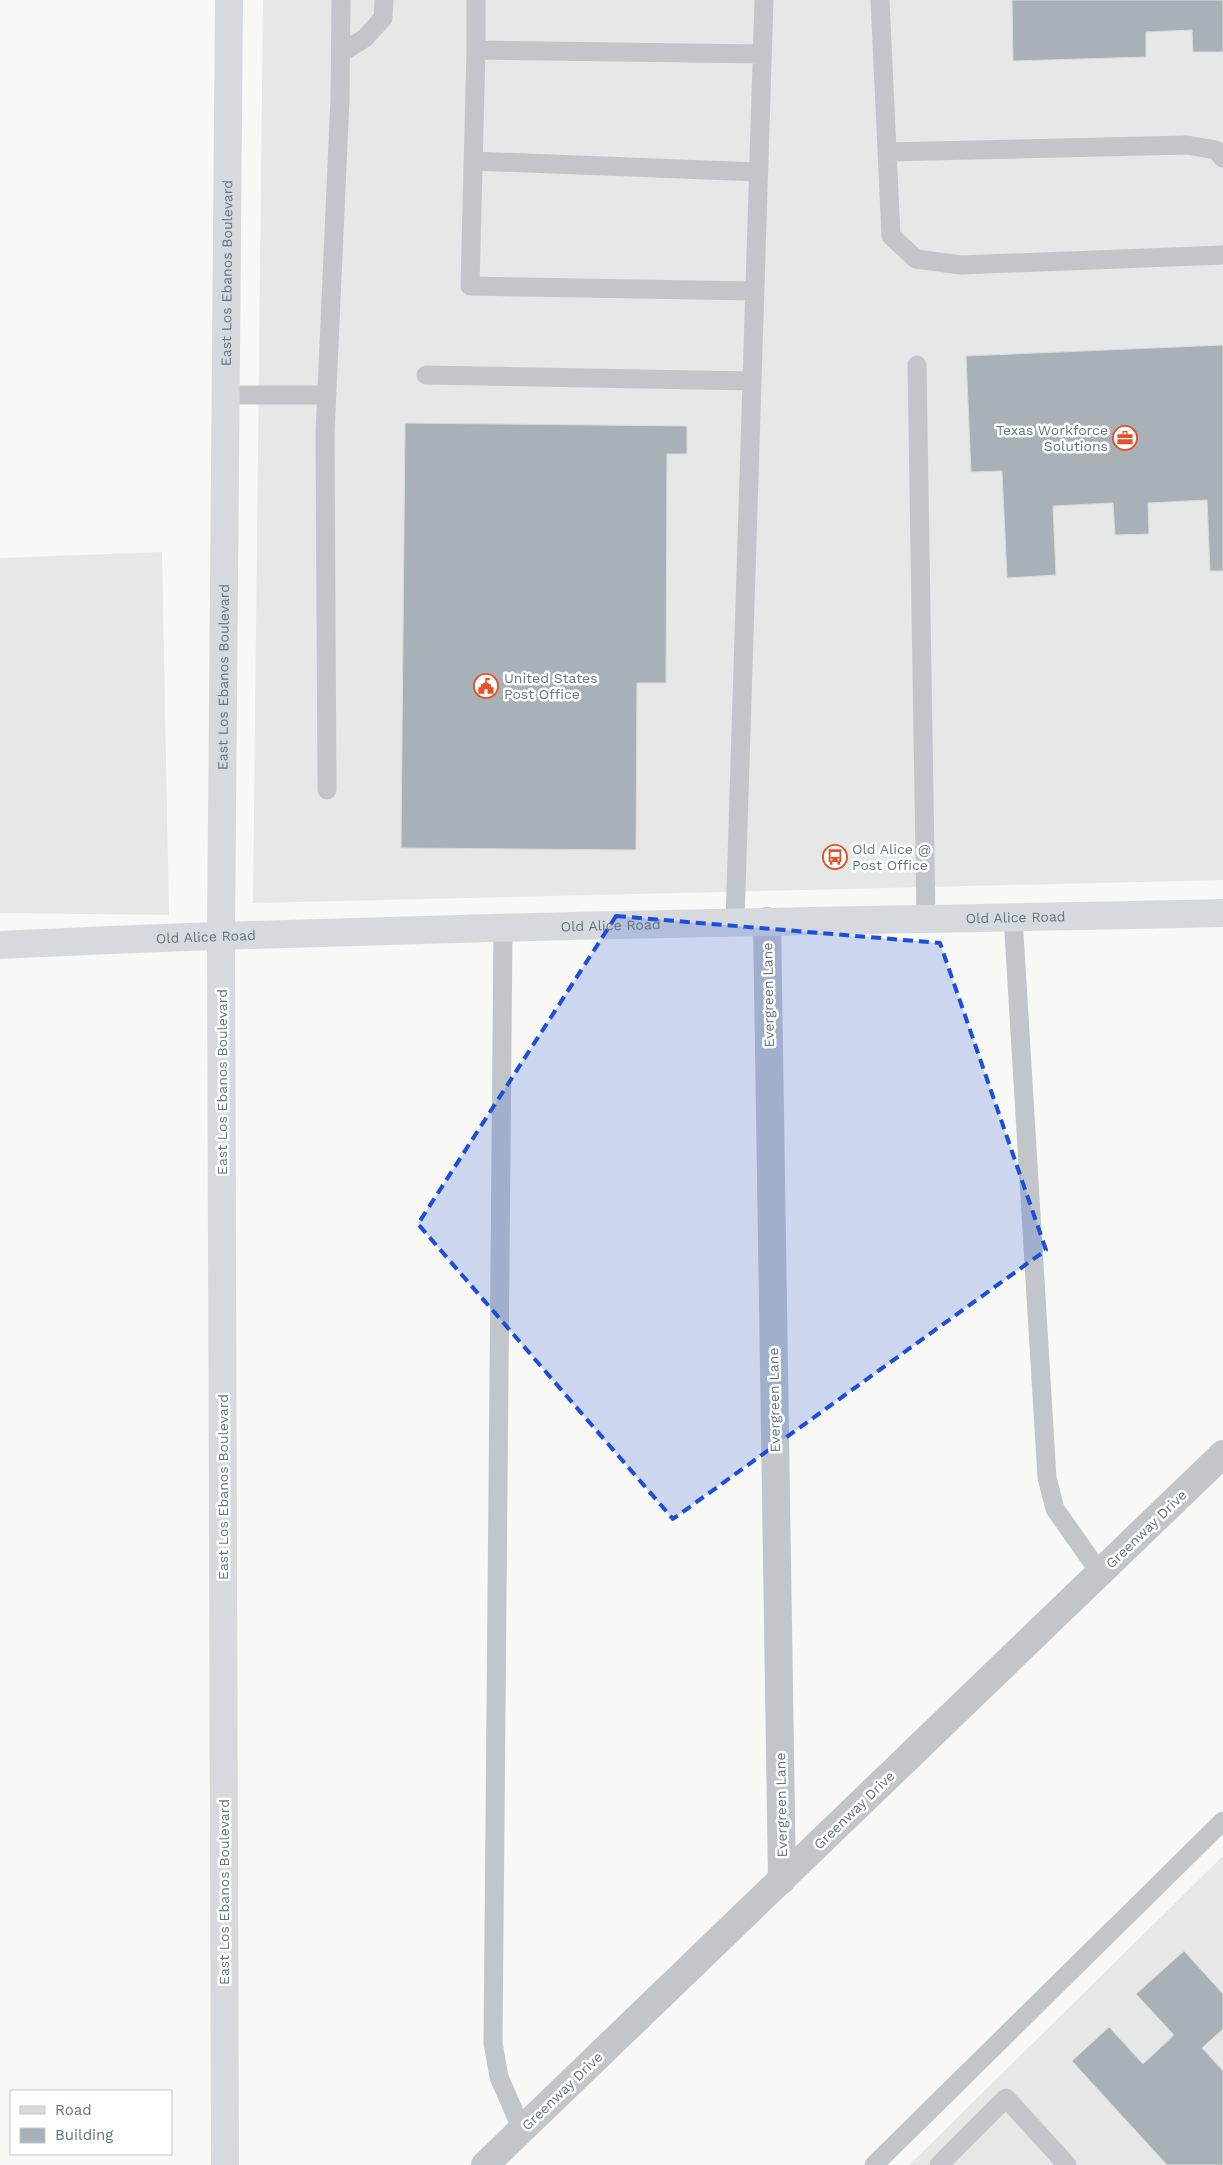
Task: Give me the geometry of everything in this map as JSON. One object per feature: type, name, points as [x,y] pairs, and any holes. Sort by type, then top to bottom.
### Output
[{"type":"street","name":"East Los Ebanos Boulevard","points":[[225,2165],[221,935],[229,0]]},
{"type":"street","name":"Old Alice Road","points":[[0,945],[221,935],[766,921],[1223,913]]},
{"type":"street","name":"Evergreen Lane","points":[[766,921],[782,1880]]},
{"type":"street","name":"Greenway Drive","points":[[485,2165],[1223,1454]]},
{"type":"lane","points":[[327,790],[325,434],[341,53],[341,0]]},
{"type":"lane","points":[[341,53],[365,38],[383,18],[384,0]]},
{"type":"lane","points":[[476,0],[470,286],[754,291]]},
{"type":"lane","points":[[734,922],[764,0]]},
{"type":"lane","points":[[880,0],[892,236],[916,259],[961,265],[1223,255]]},
{"type":"lane","points":[[476,50],[762,54]]},
{"type":"lane","points":[[887,152],[1187,145],[1216,150],[1223,158]]},
{"type":"lane","points":[[474,161],[758,172]]},
{"type":"lane","points":[[918,365],[926,918]]},
{"type":"lane","points":[[426,375],[751,381]]},
{"type":"lane","points":[[226,395],[326,394]]},
{"type":"lane","points":[[1013,917],[1047,1478],[1055,1509],[1100,1573]]},
{"type":"lane","points":[[504,928],[493,2044],[499,2077],[522,2130]]},
{"type":"lane","points":[[874,2165],[1223,1821]]},
{"type":"lane","points":[[939,2165],[1006,2098],[1067,2165]]},
{"type":"highlighted area","points":[[616,916],[940,943],[1046,1250],[673,1519],[418,1224]]},
{"type":"shaded area","points":[[263,0],[1223,0],[1223,880],[253,903]]},
{"type":"shaded area","points":[[162,552],[169,915],[0,913],[0,558]]},
{"type":"shaded area","points":[[1223,1856],[1223,2165],[909,2165]]},
{"type":"building","points":[[1012,0],[1223,0],[1223,52],[1193,52],[1192,30],[1146,32],[1146,57],[1013,61]]},
{"type":"building","points":[[1223,345],[1223,571],[1210,571],[1207,500],[1148,503],[1149,534],[1115,535],[1113,503],[1053,506],[1056,575],[1007,578],[1002,471],[971,472],[966,356]]},
{"type":"building","points":[[405,423],[687,426],[687,454],[667,454],[666,683],[637,683],[636,850],[401,848]]},
{"type":"building","points":[[1184,1951],[1223,1994],[1223,2029],[1202,2048],[1223,2071],[1223,2165],[1167,2165],[1072,2061],[1109,2027],[1143,2064],[1174,2035],[1136,1994]]},
{"type":"place","name":"Texas Workforce Solutions","points":[[1125,438]]},
{"type":"place","name":"United States Post Office","points":[[486,686]]},
{"type":"place","name":"Old Alice @ Post Office","points":[[835,857]]}]
